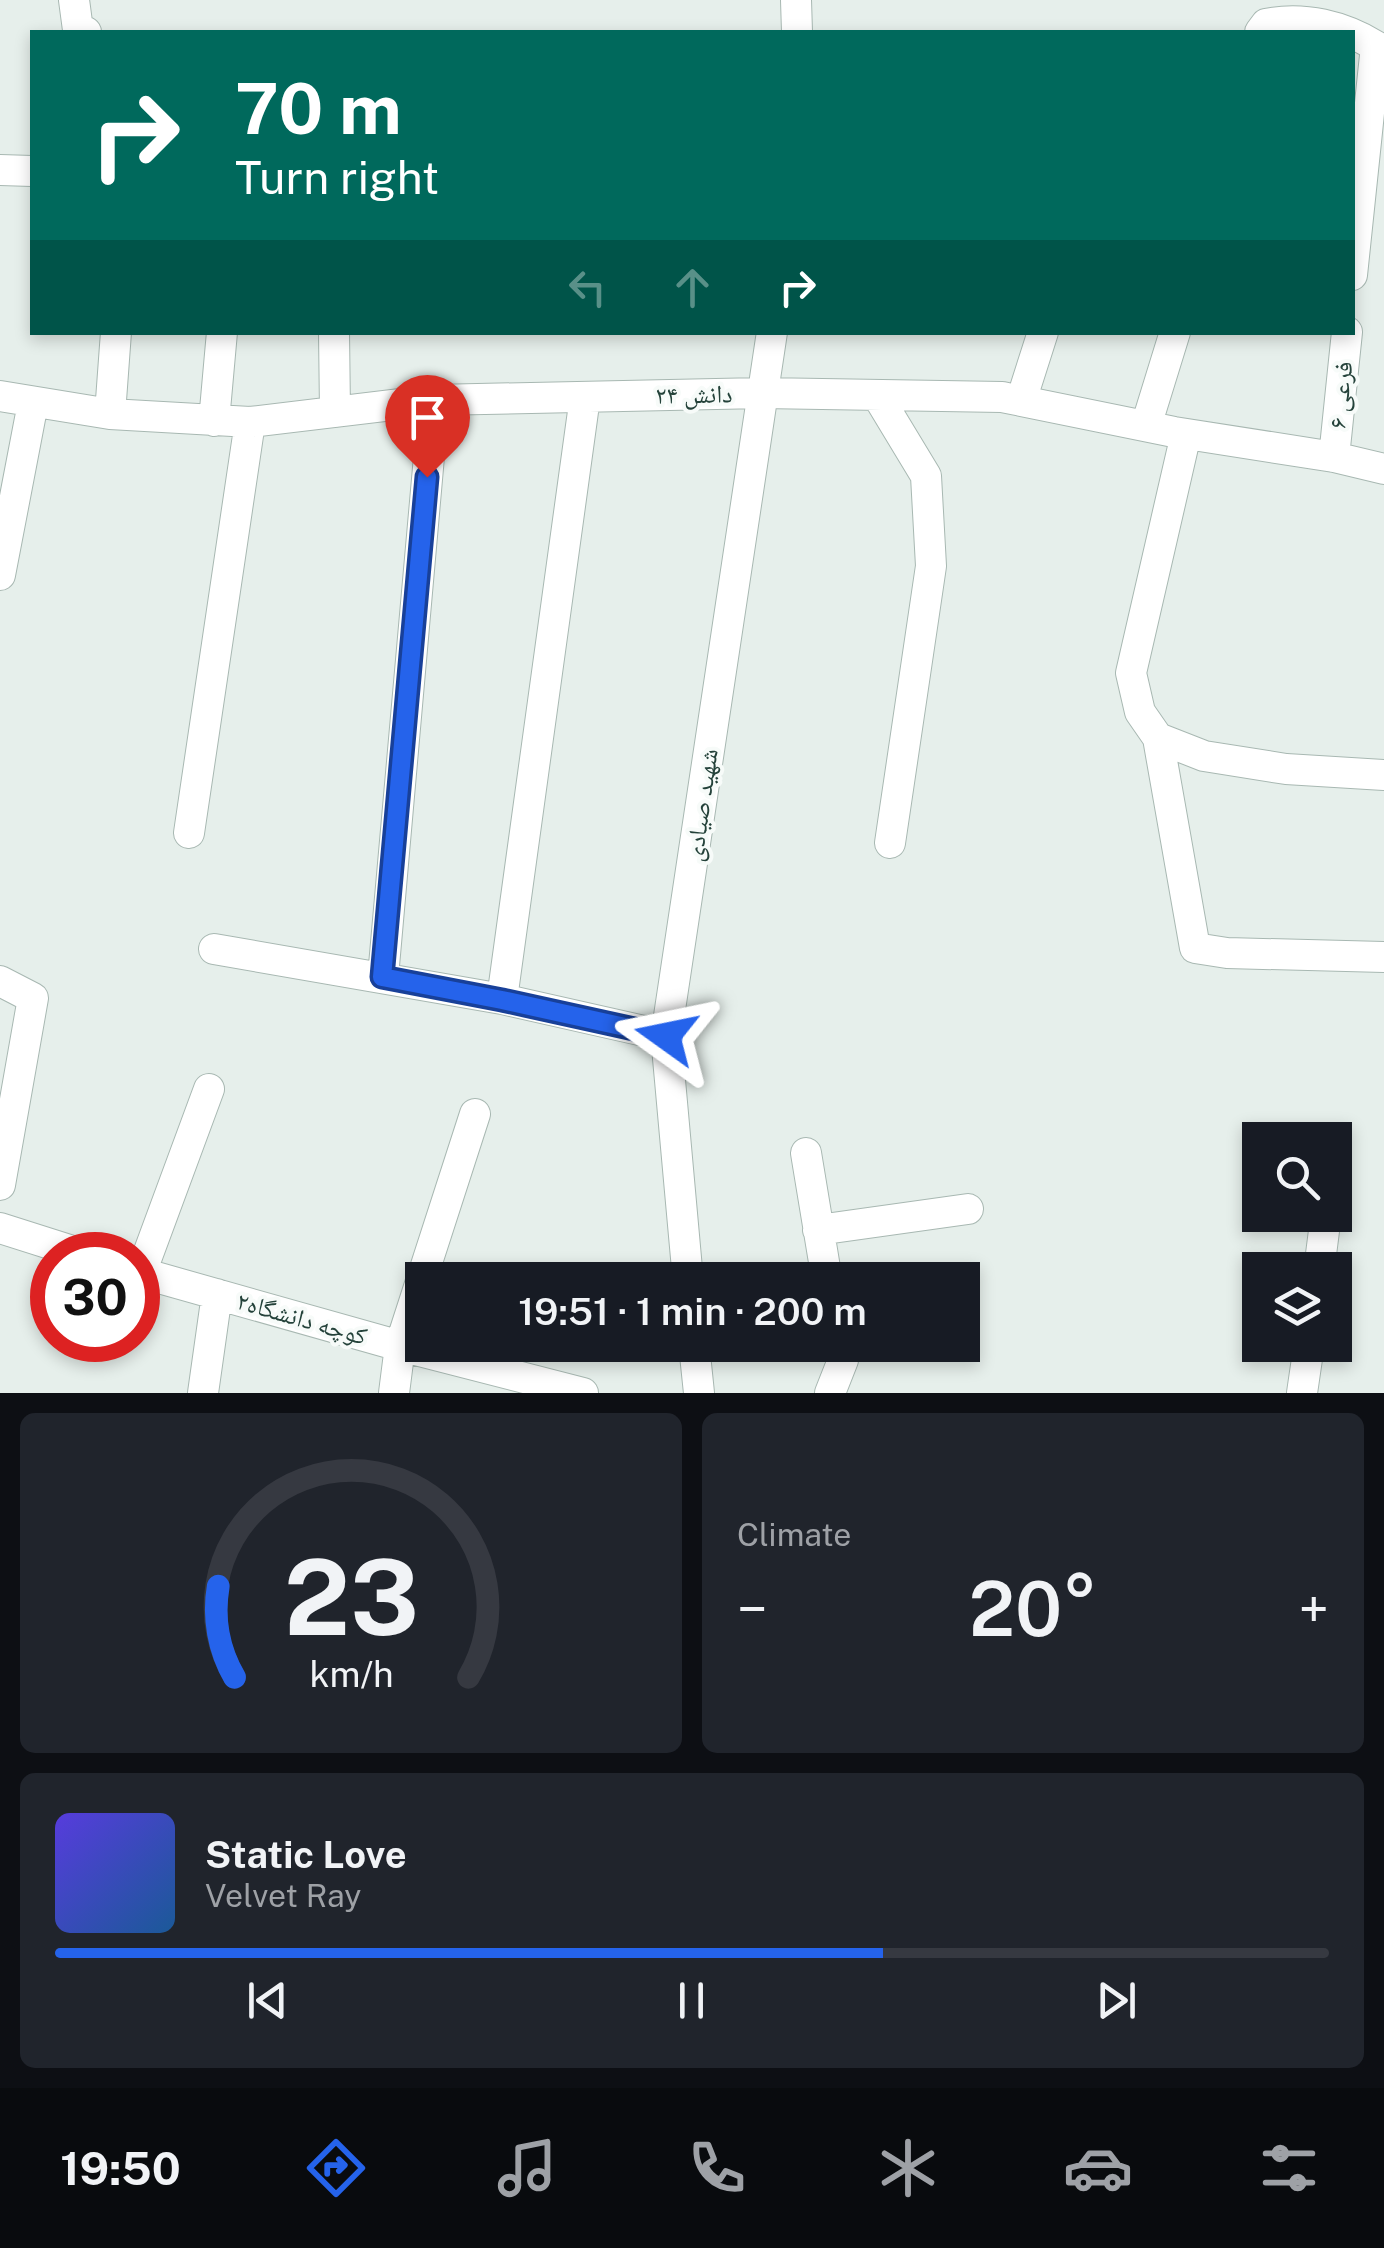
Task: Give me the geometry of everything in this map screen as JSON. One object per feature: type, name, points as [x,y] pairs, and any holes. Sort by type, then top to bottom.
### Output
[{"type":"street","points":[[74,0],[78,30]]},
{"type":"street","points":[[796,0],[797,30]]},
{"type":"street","points":[[1277,17],[1344,30]]},
{"type":"street","points":[[1355,34],[1376,46],[1355,246]]},
{"type":"street","points":[[0,170],[30,171]]},
{"type":"street","points":[[110,414],[116,335]]},
{"type":"street","points":[[214,421],[222,335]]},
{"type":"street","points":[[334,335],[335,412]]},
{"type":"street","name":"شهید صیادی","points":[[686,1262],[666,1036],[772,335]]},
{"type":"street","points":[[1021,401],[1042,335]]},
{"type":"street","points":[[1146,426],[1174,335]]},
{"type":"street","name":"فرعی ۶","points":[[1334,457],[1347,335]]},
{"type":"street","name":"دانش ۲۴","points":[[0,396],[110,414],[250,422],[434,400],[762,393],[1002,397],[1384,469]]},
{"type":"street","points":[[876,395],[926,476],[930,566],[890,843]]},
{"type":"street","points":[[502,1000],[584,397]]},
{"type":"street","points":[[382,977],[434,400]]},
{"type":"street","points":[[0,575],[32,403]]},
{"type":"street","points":[[188,833],[250,422]]},
{"type":"street","points":[[1186,434],[1131,672],[1140,712],[1158,738],[1195,948],[1227,953],[1384,957]]},
{"type":"street","points":[[1158,738],[1204,756],[1286,769],[1384,775]]},
{"type":"street","points":[[214,950],[382,977],[666,1036]]},
{"type":"street","points":[[0,981],[33,998],[0,1185]]},
{"type":"street","points":[[154,1232],[208,1089]]},
{"type":"street","points":[[394,1393],[400,1346],[474,1114]]},
{"type":"street","points":[[806,1153],[824,1262]]},
{"type":"street","points":[[818,1230],[968,1209]]},
{"type":"street","points":[[0,1228],[30,1238]]},
{"type":"street","name":"کوچه دانشگاه۲","points":[[160,1278],[583,1393]]},
{"type":"street","points":[[203,1393],[218,1294]]},
{"type":"street","points":[[695,1362],[698,1393]]},
{"type":"street","points":[[830,1393],[841,1362]]},
{"type":"street","points":[[1302,1393],[1306,1362]]},
{"type":"route","points":[[427,477],[382,977],[666,1036]]}]
